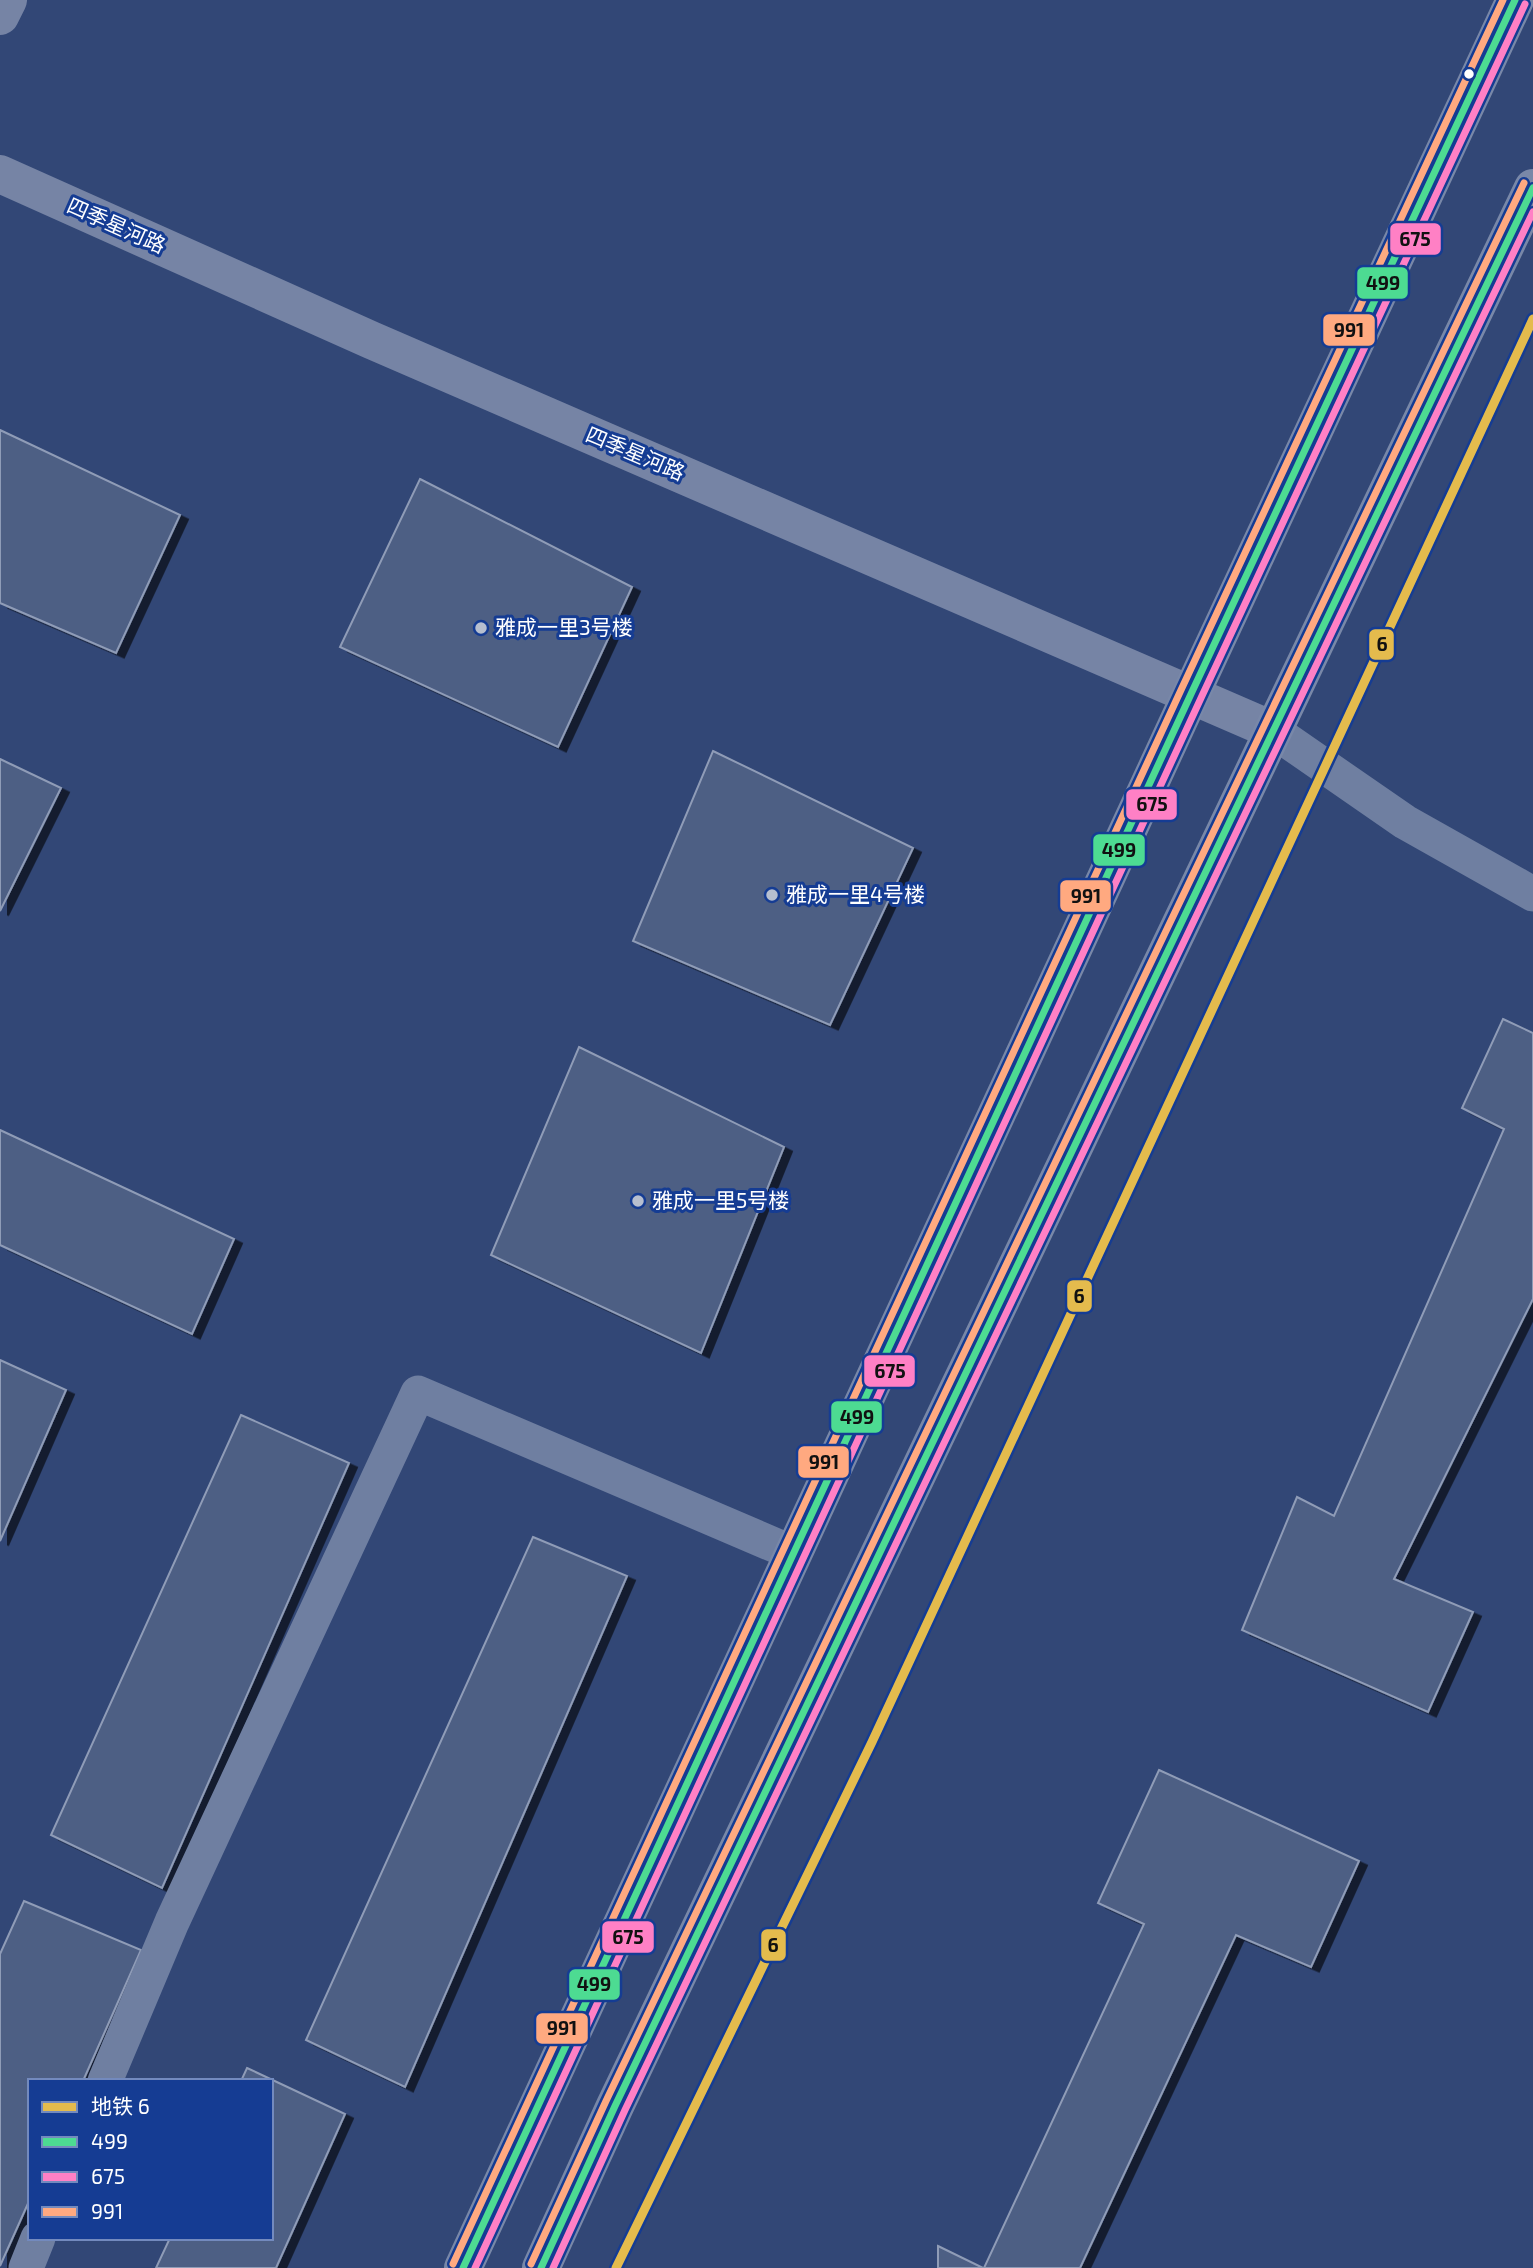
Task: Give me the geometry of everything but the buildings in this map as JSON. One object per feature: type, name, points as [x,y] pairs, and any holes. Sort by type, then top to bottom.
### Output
[{"type":"main road","points":[[463,2268],[1515,0]]},
{"type":"main road","points":[[541,2268],[621,2093],[1533,188]]},
{"type":"street","points":[[0,16],[8,0]]},
{"type":"street","name":"四季星河路","points":[[0,174],[371,340],[1272,730]]},
{"type":"street","points":[[1272,730],[1405,822],[1533,894]]},
{"type":"street","points":[[106,2079],[172,1922],[418,1392],[793,1553]]},
{"type":"street","points":[[26,2268],[37,2240]]},
{"type":"metro line","name":"6","points":[[616,2268],[872,1742],[1533,319]]},
{"type":"transit line","name":"991","points":[[453,2264],[1503,0]]},
{"type":"transit line","name":"499","points":[[463,2268],[1515,0]]},
{"type":"transit line","name":"675","points":[[475,2268],[1525,4]]},
{"type":"transit line","name":"991","points":[[531,2264],[606,2101],[1524,183]]},
{"type":"transit line","name":"499","points":[[541,2268],[615,2106],[1533,188]]},
{"type":"transit line","name":"675","points":[[553,2268],[625,2110],[1533,212]]},
{"type":"place","name":"雅成一里3号楼","points":[[481,628]]},
{"type":"place","name":"雅成一里4号楼","points":[[772,895]]},
{"type":"place","name":"雅成一里5号楼","points":[[638,1201]]}]
